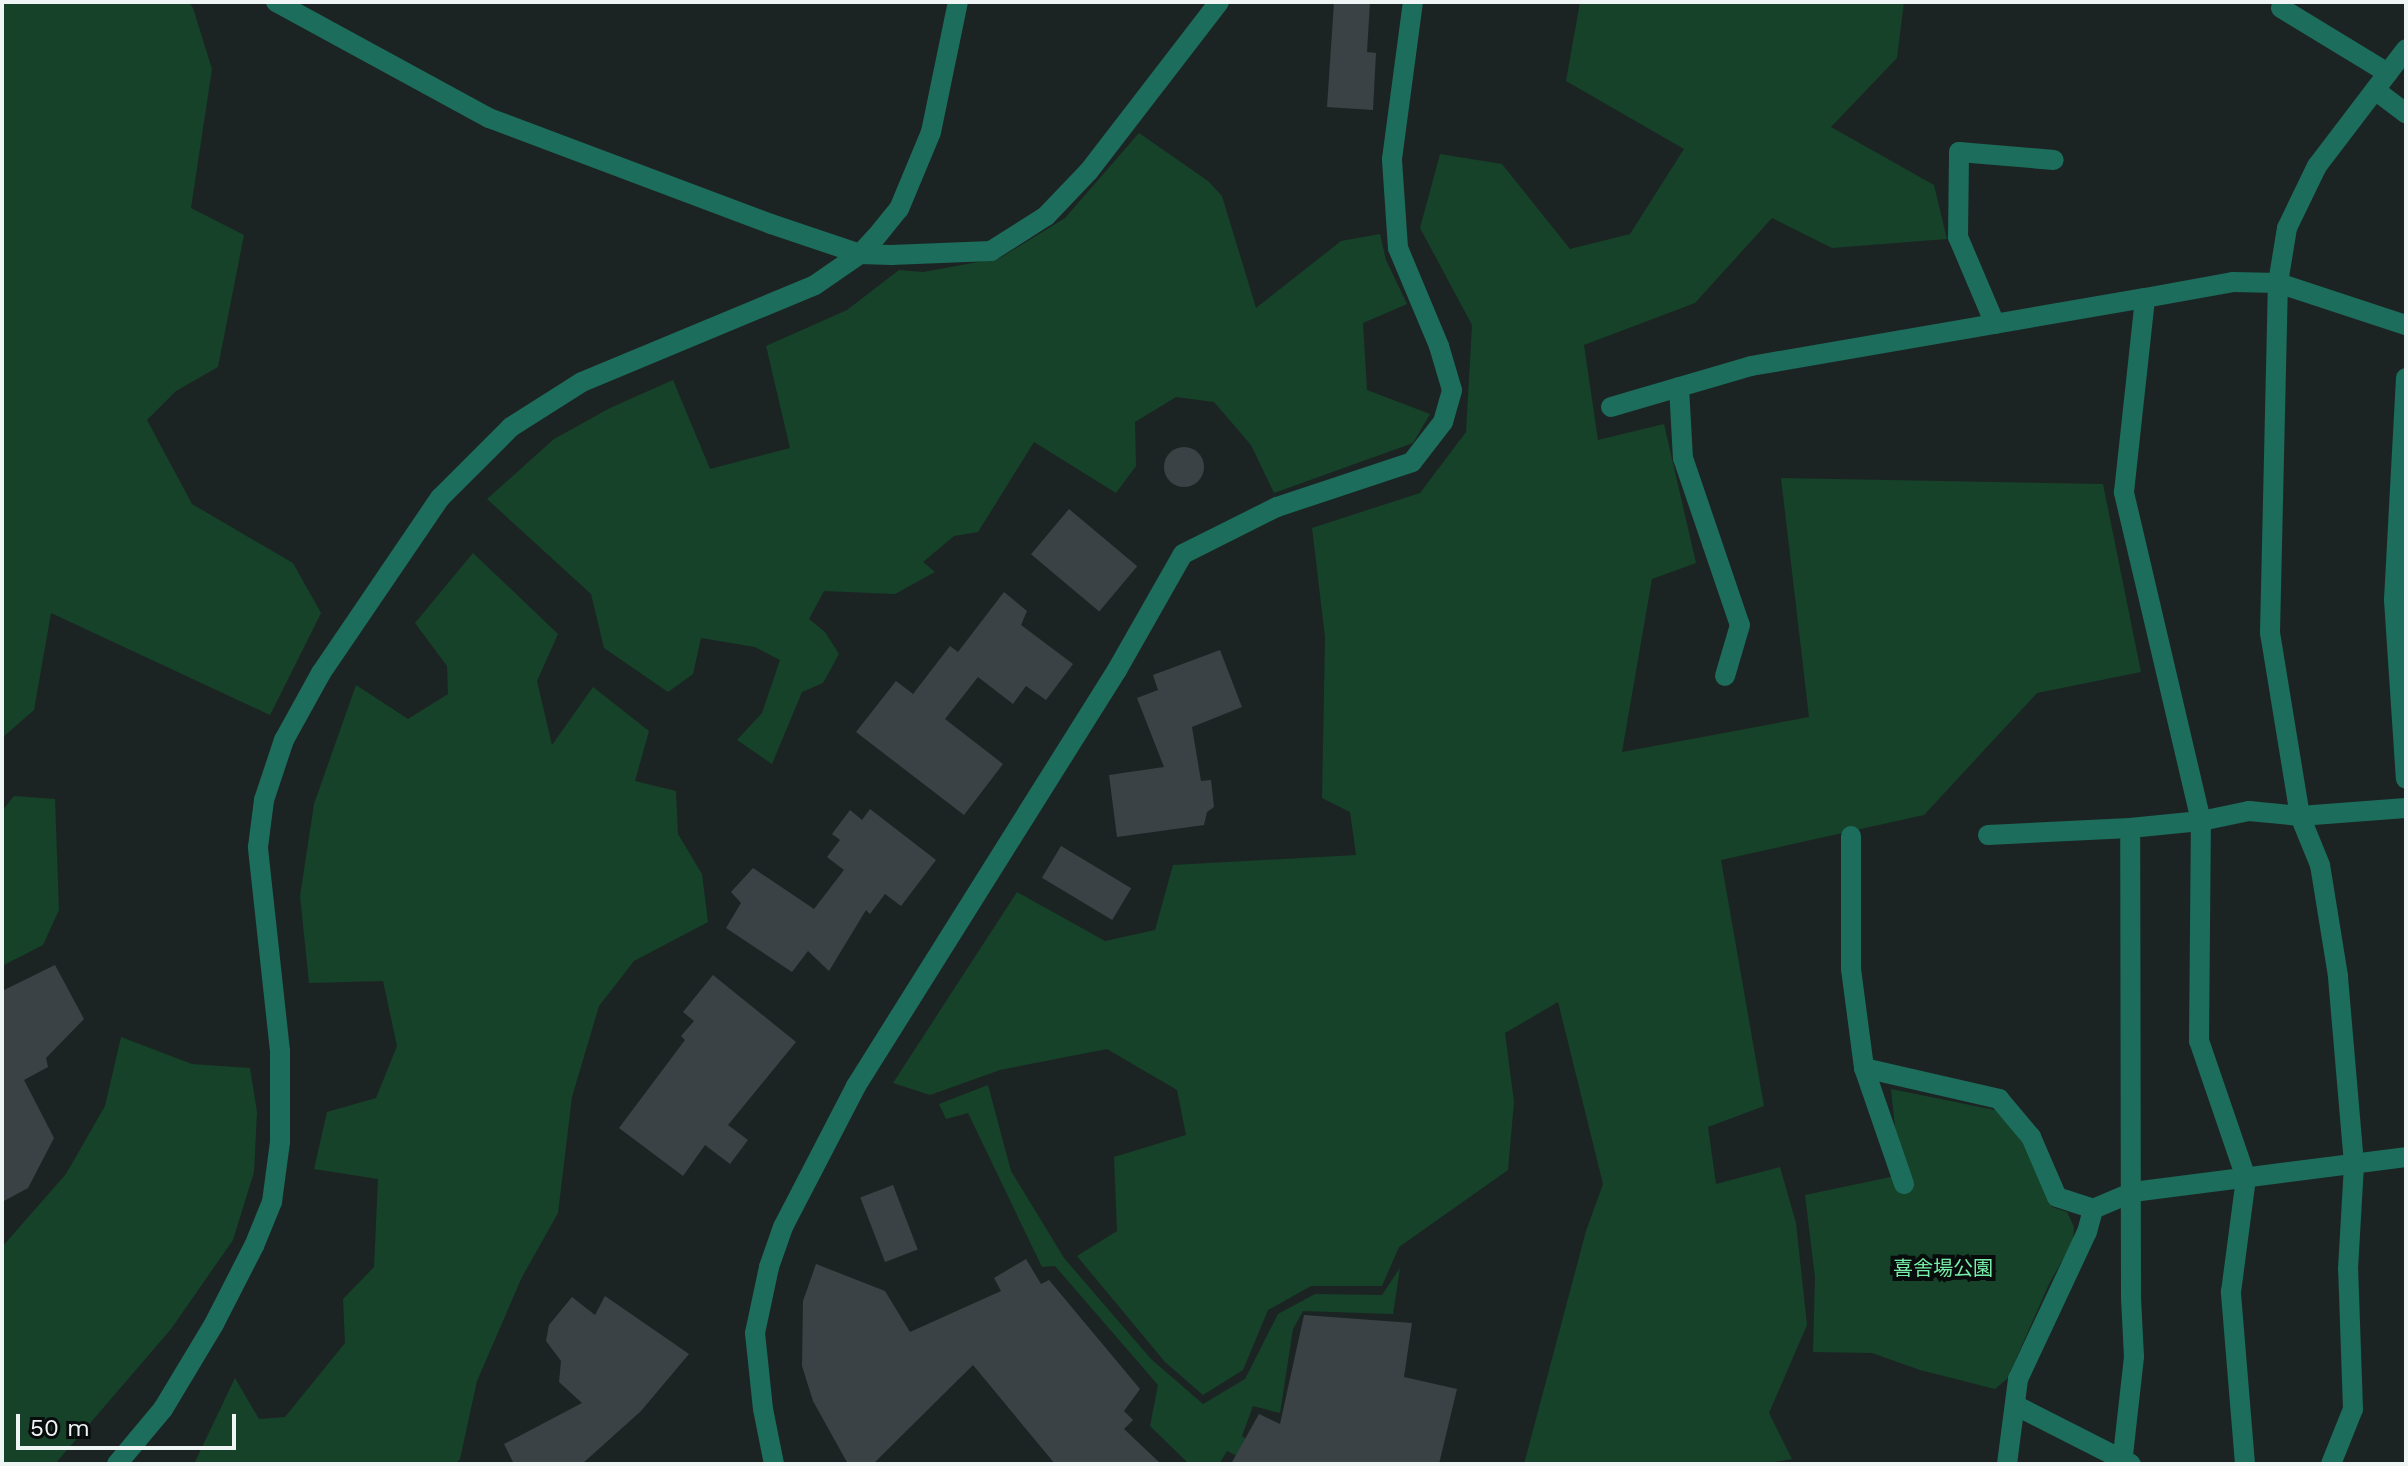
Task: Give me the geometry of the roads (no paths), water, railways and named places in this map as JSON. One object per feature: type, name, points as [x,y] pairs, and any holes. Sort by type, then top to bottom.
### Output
[{"type":"street","points":[[276,2],[489,118],[771,224],[860,254],[991,251],[1046,216],[1089,171],[1219,2]]},
{"type":"street","points":[[117,1464],[163,1409],[200,1348],[254,1246],[272,1202],[280,1142],[280,1051],[258,847],[264,800],[284,740],[321,673],[440,498],[511,427],[582,382],[815,285],[860,254],[899,209],[931,132],[958,2]]},
{"type":"street","points":[[774,1464],[763,1409],[755,1333],[769,1267],[783,1227],[856,1086],[1117,670],[1183,554],[1277,507],[1412,462],[1443,422],[1452,390],[1439,346],[1398,248],[1392,159],[1413,2]]},
{"type":"street","points":[[2281,8],[2388,73]]},
{"type":"street","points":[[2331,1464],[2353,1409],[2348,1269],[2354,1164],[2338,976],[2320,865],[2300,816],[2270,633],[2278,283],[2287,228],[2317,166],[2406,49]]},
{"type":"street","points":[[2375,90],[2406,113]]},
{"type":"street","points":[[1995,324],[1958,237],[1959,152],[2054,160]]},
{"type":"street","points":[[1611,407],[1751,366],[2233,282],[2278,283],[2406,325]]},
{"type":"street","points":[[2145,298],[2124,492],[2201,821],[2199,1041],[2246,1178],[2231,1292],[2245,1464]]},
{"type":"street","points":[[1988,835],[2130,828],[2201,821],[2249,811],[2300,816],[2405,813],[2406,780],[2394,600],[2406,378]]},
{"type":"street","points":[[1679,387],[1683,458],[1740,625],[1725,676]]},
{"type":"street","points":[[2015,1405],[2125,1463],[2134,1357],[2131,1297],[2130,828]]},
{"type":"street","points":[[1851,836],[1851,969],[1864,1068],[1904,1184]]},
{"type":"street","points":[[1864,1068],[1999,1099],[2031,1137],[2057,1197],[2093,1209],[2133,1192],[2406,1157]]},
{"type":"street","points":[[2007,1464],[2018,1379],[2087,1232],[2093,1209]]},
{"type":"park label","name":"喜舎場公園","points":[[1943,1268]]}]
